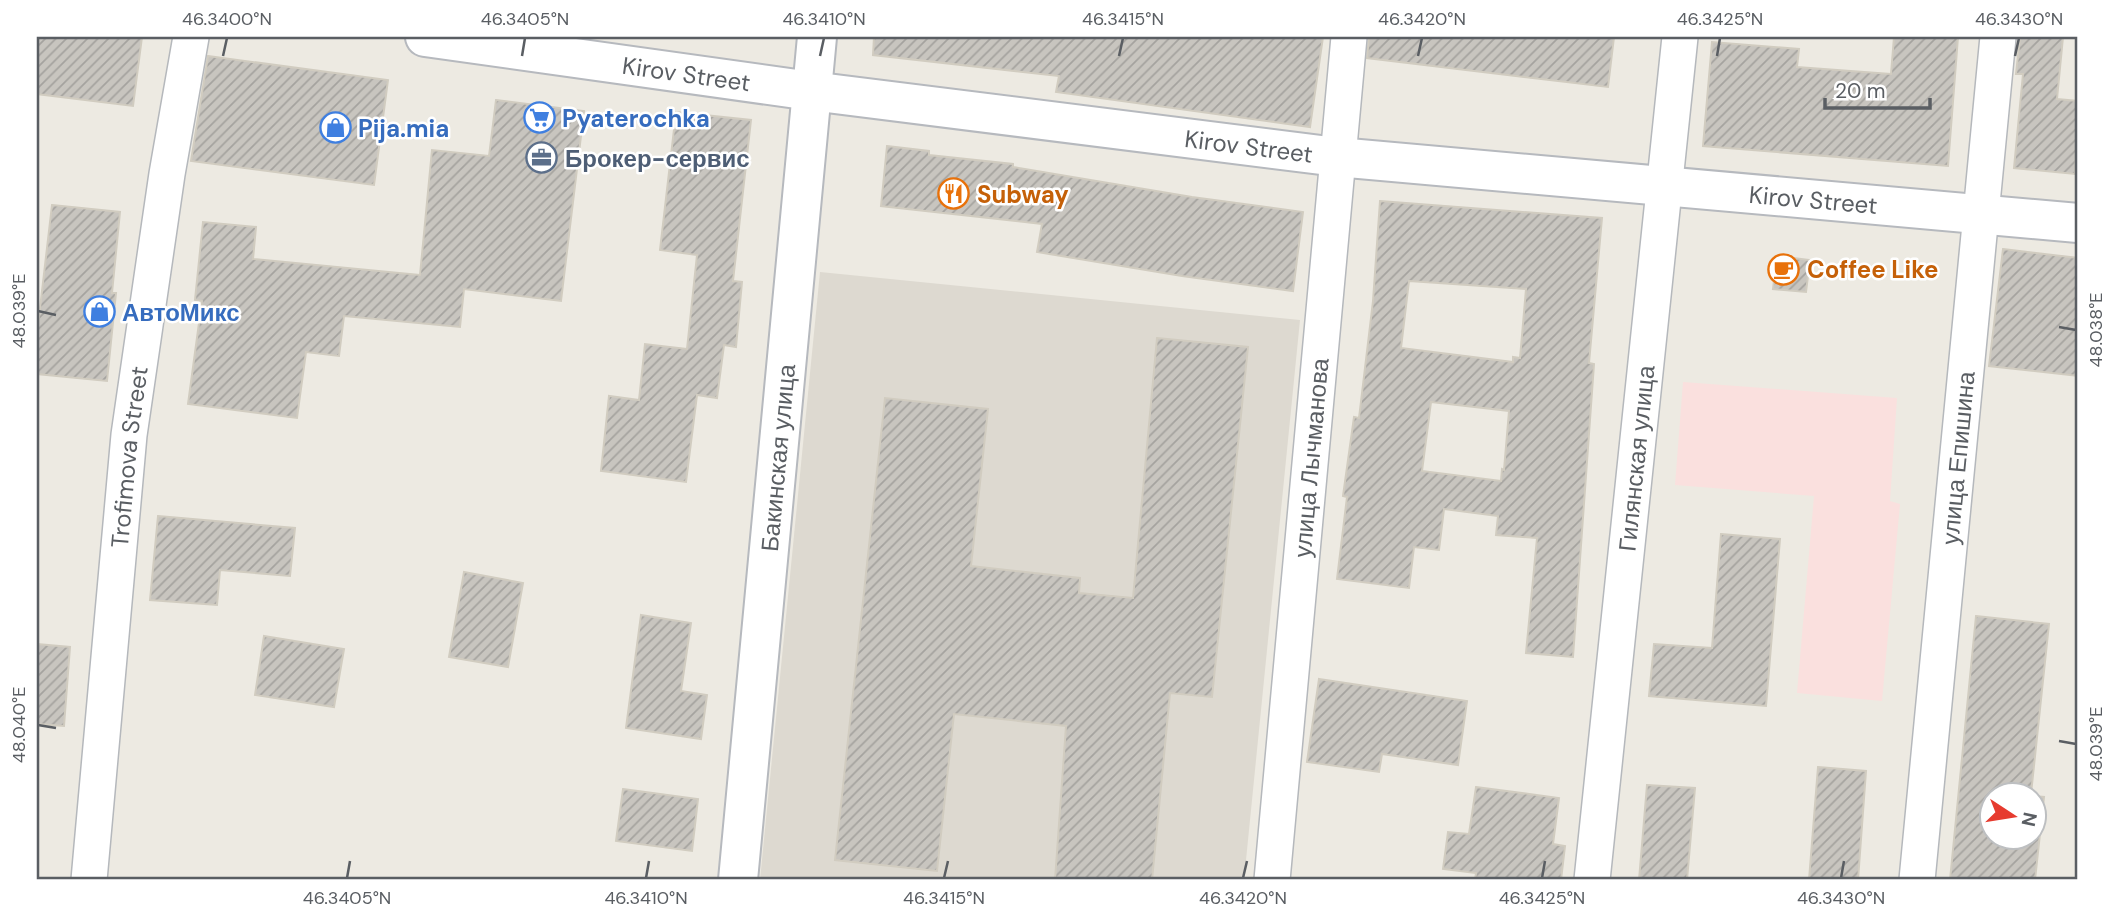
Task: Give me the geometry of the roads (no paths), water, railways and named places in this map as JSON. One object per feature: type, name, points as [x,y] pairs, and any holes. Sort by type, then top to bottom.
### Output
[{"type":"main road","name":"Kirov Street","points":[[425,37],[811,91],[1337,157],[2078,223]]},
{"type":"main road","name":"Бакинская улица","points":[[738,880],[817,37]]},
{"type":"street","name":"Trofimova Street","points":[[89,880],[129,435],[167,174],[191,37]]},
{"type":"street","name":"улица Лычманова","points":[[1272,880],[1349,37]]},
{"type":"street","name":"Гилянская улица","points":[[1592,880],[1680,37]]},
{"type":"street","name":"улица Епишина","points":[[1917,880],[1998,37]]},
{"type":"place","name":"Pyaterochka","points":[[539,118]]},
{"type":"place","name":"Pija.mia","points":[[335,128]]},
{"type":"place","name":"Брокер-сервис","points":[[542,158]]},
{"type":"place","name":"Subway","points":[[954,194]]},
{"type":"place","name":"Coffee Like","points":[[1784,269]]},
{"type":"place","name":"АвтоМикс","points":[[99,312]]}]
